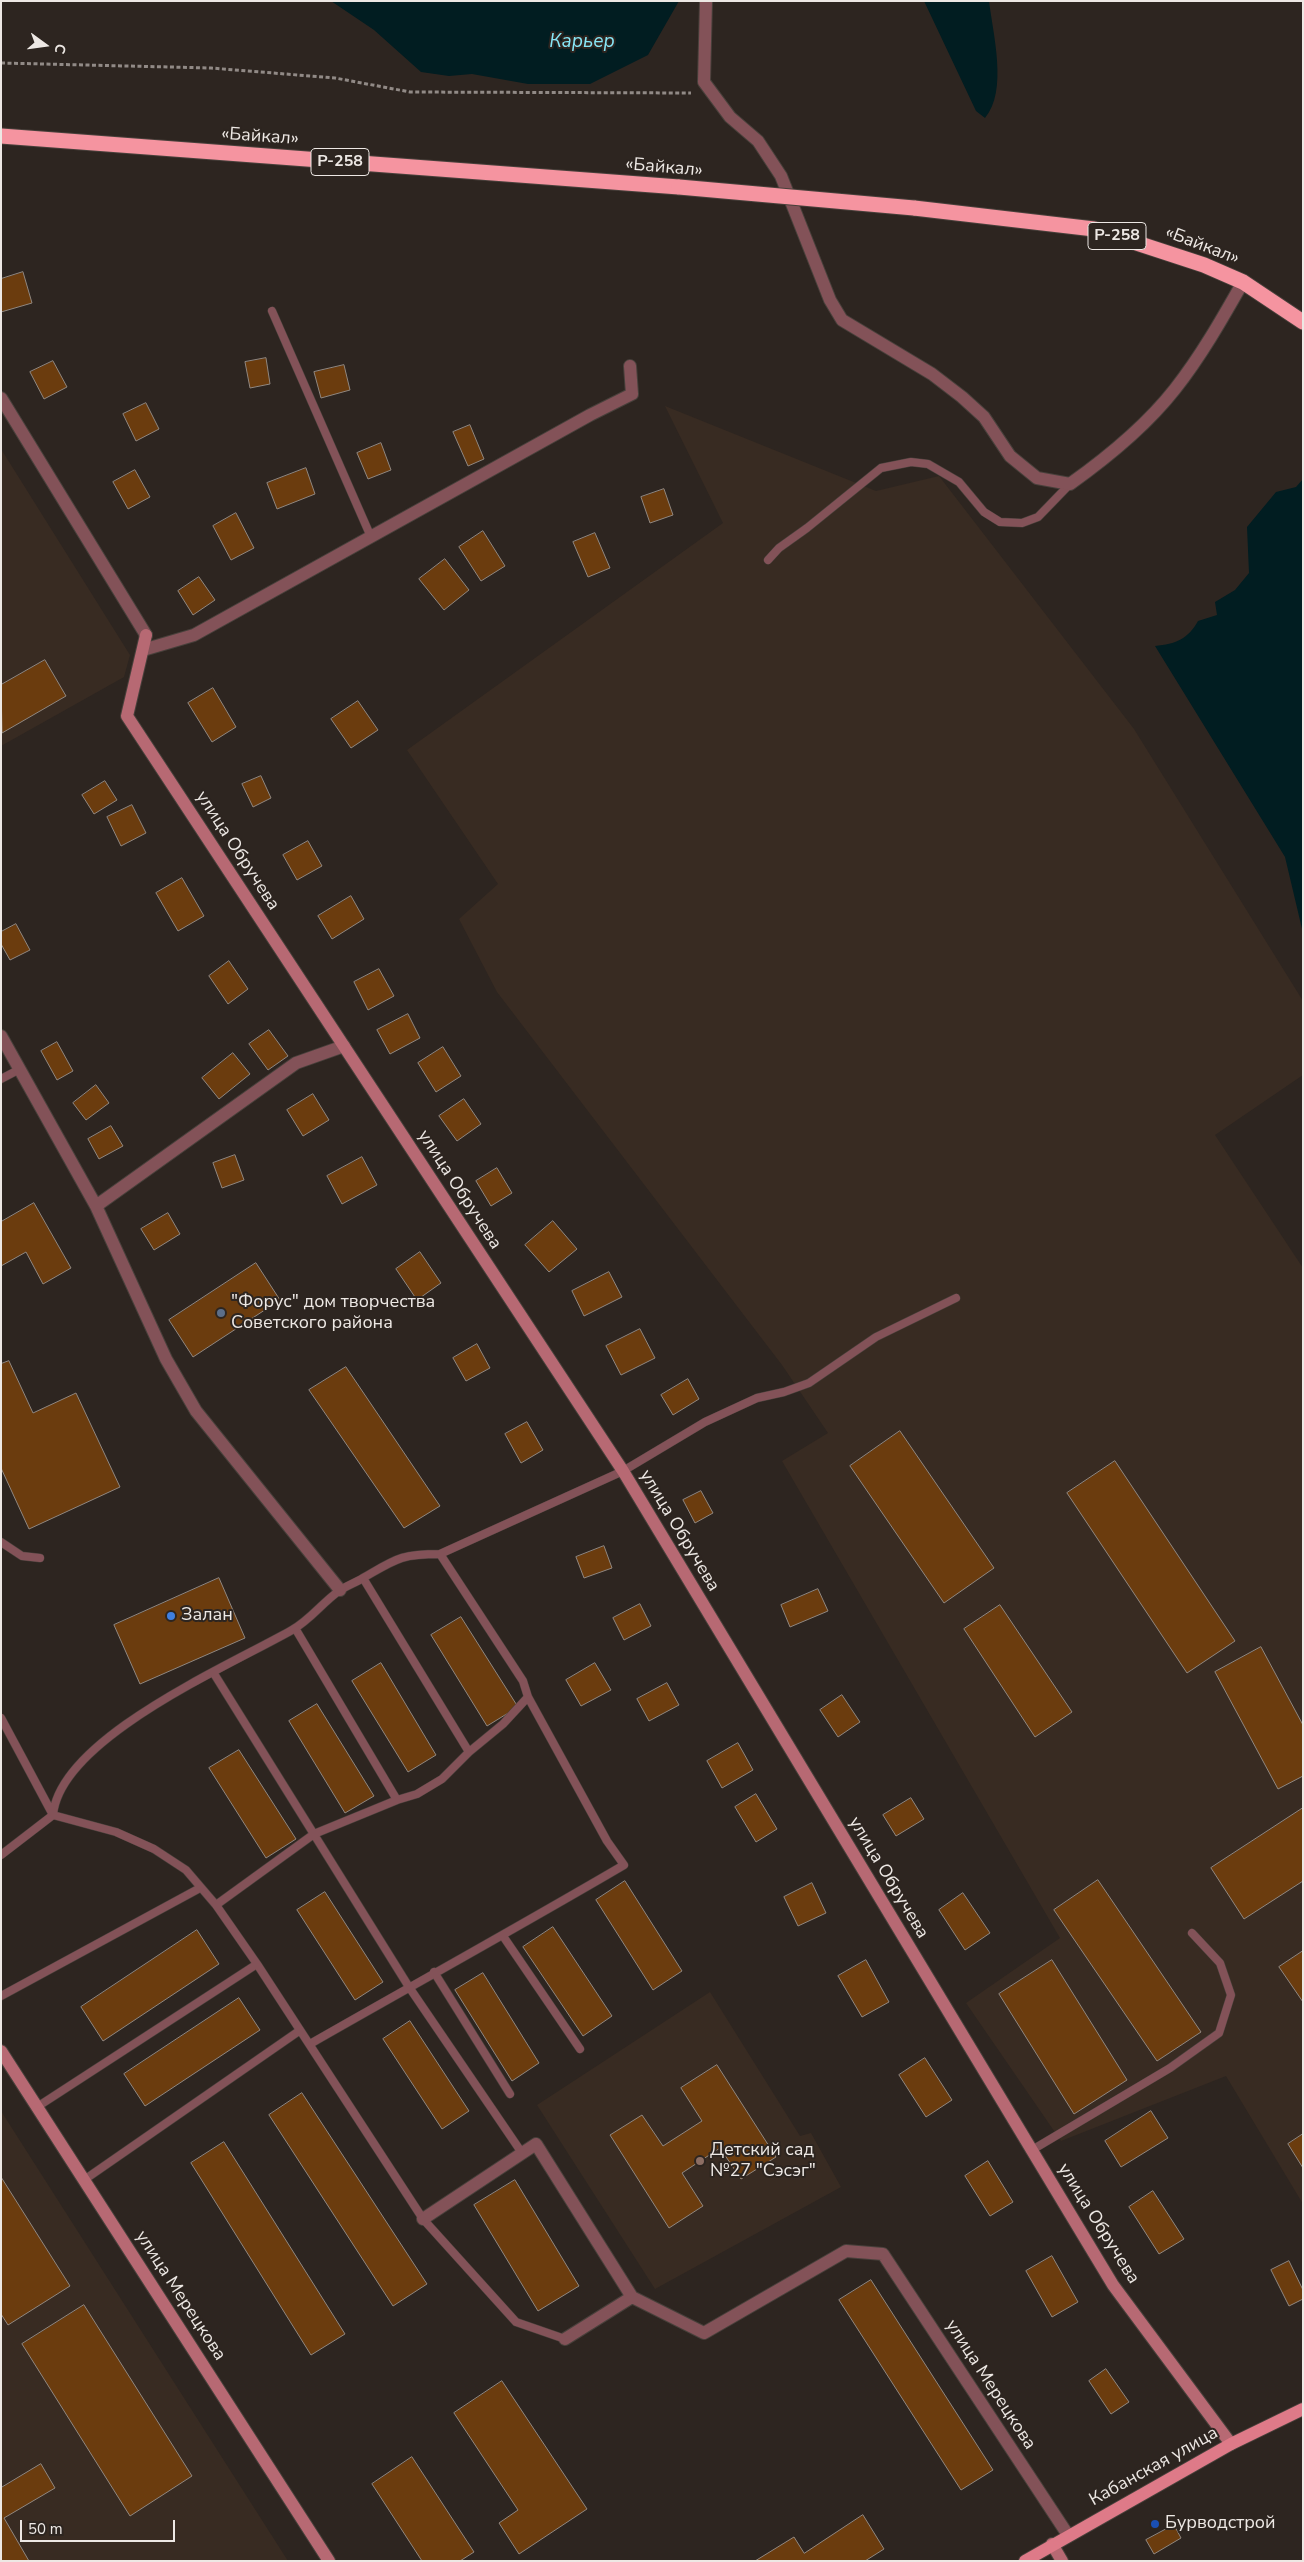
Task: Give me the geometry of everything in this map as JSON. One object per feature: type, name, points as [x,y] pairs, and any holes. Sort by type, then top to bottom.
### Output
[{"type":"highway","name":"«Байкал»","points":[[1,136],[679,187],[914,208],[1094,229],[1204,265],[1243,282],[1303,322]]},
{"type":"main road","name":"Кабанская улица","points":[[1025,2561],[1230,2444],[1303,2409]]},
{"type":"street","points":[[706,1],[704,82],[730,117],[758,141],[781,176],[830,300],[842,320],[932,374],[962,397],[984,417],[1010,456],[1037,478],[1070,484],[1104,460],[1151,416],[1175,390],[1211,339],[1243,282]]},
{"type":"street","points":[[143,650],[194,635],[632,394],[630,366]]},
{"type":"street","name":"улица Обручева","points":[[1,398],[146,635],[127,716],[623,1471],[1113,2285],[1230,2444]]},
{"type":"street","points":[[1,1036],[96,1206],[166,1359],[196,1411],[340,1590]]},
{"type":"street","points":[[96,1206],[296,1063],[344,1046]]},
{"type":"street","name":"улица Мерецкова","points":[[1,2051],[329,2561]]},
{"type":"street","points":[[422,2219],[536,2144],[632,2297],[565,2338]]},
{"type":"street","name":"улица Мерецкова","points":[[632,2297],[704,2333],[846,2251],[883,2254],[1068,2535]]},
{"type":"street","points":[[1052,2544],[1062,2561]]},
{"type":"lane","points":[[272,311],[371,538]]},
{"type":"lane","points":[[768,560],[779,548],[807,528],[881,468],[911,462],[928,464],[959,482],[984,512],[1000,522],[1022,522],[1038,517],[1070,484]]},
{"type":"lane","points":[[1,1078],[20,1069]]},
{"type":"lane","points":[[1,1854],[53,1815],[54,1804],[66,1781],[90,1753],[126,1723],[213,1672],[295,1628],[340,1590],[389,1562],[413,1554],[440,1554],[623,1471],[705,1422],[757,1398],[784,1392],[809,1383],[876,1338],[956,1298]]},
{"type":"lane","points":[[1,1542],[22,1556],[40,1558]]},
{"type":"lane","points":[[310,2044],[434,1972],[503,1936],[624,1865],[607,1841],[528,1698],[524,1681],[440,1554]]},
{"type":"lane","points":[[363,1578],[469,1752]]},
{"type":"lane","points":[[295,1628],[397,1800]]},
{"type":"lane","points":[[213,1672],[409,1987],[522,2153]]},
{"type":"lane","points":[[216,1905],[314,1834],[397,1800],[417,1794],[442,1779],[469,1752],[503,1724],[528,1698]]},
{"type":"lane","points":[[1,1718],[53,1815],[116,1832],[154,1849],[186,1870],[216,1905],[257,1964],[298,2031],[310,2044],[422,2219],[516,2322],[565,2338]]},
{"type":"lane","points":[[1,1996],[200,1888]]},
{"type":"lane","points":[[1032,2150],[1170,2068],[1219,2032],[1229,2005],[1231,1995],[1229,1987],[1220,1964],[1192,1934]]},
{"type":"lane","points":[[503,1936],[580,2048]]},
{"type":"lane","points":[[37,2107],[257,1964]]},
{"type":"lane","points":[[434,1972],[510,2094]]},
{"type":"lane","points":[[84,2180],[298,2031]]},
{"type":"path","points":[[1,63],[211,68],[335,78],[410,92],[712,93]]},
{"type":"shaded area","points":[[665,406],[876,491],[939,476],[1134,729],[1303,1001],[1303,1075],[1215,1135],[1303,1268],[1303,2204],[1226,2076],[1061,2141],[966,2003],[1060,1938],[782,1461],[828,1433],[782,1365],[497,992],[459,919],[498,884],[407,750],[723,523]]},
{"type":"shaded area","points":[[1,449],[130,655],[124,677],[1,746]]},
{"type":"shaded area","name":"Детский сад №27 \"Сэсэг\"","points":[[710,1992],[800,2136],[811,2133],[841,2187],[655,2289],[537,2105]]},
{"type":"shaded area","points":[[1,2111],[288,2561],[1,2561]]},
{"type":"water","name":"Карьер","points":[[331,1],[679,1],[648,55],[590,84],[528,84],[472,74],[449,76],[421,72],[374,30]]},
{"type":"water","points":[[924,1],[989,1],[996,45],[997,78],[996,93],[992,107],[985,118],[976,111]]},
{"type":"water","points":[[1303,479],[1303,933],[1285,857],[1155,646],[1181,640],[1198,621],[1217,615],[1215,602],[1235,590],[1249,573],[1247,527],[1276,492],[1296,487]]},
{"type":"building","points":[[23,272],[32,303],[1,312],[1,279]]},
{"type":"building","points":[[266,358],[270,384],[250,388],[245,362]]},
{"type":"building","points":[[53,361],[67,387],[44,399],[30,372]]},
{"type":"building","points":[[344,365],[350,390],[321,398],[314,372]]},
{"type":"building","points":[[146,403],[159,429],[136,441],[123,414]]},
{"type":"building","points":[[470,425],[484,459],[468,466],[453,432]]},
{"type":"building","points":[[381,443],[391,470],[368,479],[357,453]]},
{"type":"building","points":[[306,468],[315,494],[277,509],[267,483]]},
{"type":"building","points":[[135,470],[150,497],[128,509],[113,482]]},
{"type":"building","points":[[664,489],[673,515],[650,523],[641,497]]},
{"type":"building","points":[[236,513],[254,548],[231,560],[213,526]]},
{"type":"building","points":[[483,531],[505,566],[481,581],[459,547]]},
{"type":"building","points":[[595,533],[610,568],[588,577],[573,542]]},
{"type":"building","points":[[445,559],[469,590],[444,610],[419,579]]},
{"type":"building","points":[[199,577],[215,600],[193,615],[178,591]]},
{"type":"building","points":[[45,660],[66,696],[2,733],[1,685]]},
{"type":"building","points":[[213,688],[236,727],[212,742],[188,703]]},
{"type":"building","points":[[358,701],[378,730],[351,748],[331,719]]},
{"type":"building","points":[[261,776],[271,798],[253,807],[242,784]]},
{"type":"building","points":[[105,781],[117,800],[94,814],[82,795]]},
{"type":"building","points":[[132,805],[146,833],[121,846],[107,817]]},
{"type":"building","points":[[308,841],[322,866],[297,880],[283,855]]},
{"type":"building","points":[[182,878],[204,916],[178,931],[156,893]]},
{"type":"building","points":[[351,896],[364,919],[332,939],[318,916]]},
{"type":"building","points":[[16,924],[30,950],[10,960],[1,944],[1,932]]},
{"type":"building","points":[[229,961],[248,989],[228,1004],[209,976]]},
{"type":"building","points":[[379,969],[394,996],[368,1010],[354,982]]},
{"type":"building","points":[[408,1014],[420,1038],[390,1054],[377,1030]]},
{"type":"building","points":[[269,1030],[288,1056],[268,1070],[249,1044]]},
{"type":"building","points":[[57,1042],[73,1071],[57,1080],[41,1051]]},
{"type":"building","points":[[443,1047],[461,1076],[436,1092],[418,1063]]},
{"type":"building","points":[[233,1053],[250,1074],[219,1099],[202,1078]]},
{"type":"building","points":[[96,1085],[109,1103],[86,1120],[73,1103]]},
{"type":"building","points":[[313,1094],[329,1120],[303,1136],[287,1110]]},
{"type":"building","points":[[464,1099],[481,1124],[457,1141],[439,1116]]},
{"type":"building","points":[[111,1126],[123,1146],[99,1159],[88,1139]]},
{"type":"building","points":[[235,1155],[244,1180],[222,1188],[213,1163]]},
{"type":"building","points":[[362,1157],[377,1185],[342,1204],[327,1176]]},
{"type":"building","points":[[497,1168],[512,1193],[491,1206],[476,1181]]},
{"type":"building","points":[[34,1203],[71,1268],[43,1284],[26,1252],[1,1266],[1,1222]]},
{"type":"building","points":[[168,1213],[180,1234],[154,1250],[141,1229]]},
{"type":"building","points":[[553,1221],[577,1249],[549,1272],[525,1245]]},
{"type":"building","points":[[420,1252],[441,1283],[417,1300],[396,1269]]},
{"type":"building","points":[[256,1263],[280,1300],[193,1357],[169,1320]]},
{"type":"building","points":[[609,1272],[622,1297],[584,1316],[572,1291]]},
{"type":"building","points":[[640,1329],[655,1358],[621,1375],[606,1346]]},
{"type":"building","points":[[477,1344],[490,1368],[466,1381],[453,1358]]},
{"type":"building","points":[[9,1361],[33,1413],[76,1393],[120,1487],[29,1529],[1,1468],[1,1364]]},
{"type":"building","points":[[346,1367],[440,1506],[404,1528],[309,1390]]},
{"type":"building","points":[[688,1379],[699,1399],[673,1415],[661,1395]]},
{"type":"building","points":[[527,1422],[543,1450],[521,1463],[505,1434]]},
{"type":"building","points":[[900,1431],[994,1568],[944,1603],[850,1466]]},
{"type":"building","points":[[1115,1461],[1235,1641],[1187,1673],[1067,1493]]},
{"type":"building","points":[[701,1491],[713,1513],[695,1523],[683,1500]]},
{"type":"building","points":[[604,1546],[612,1568],[584,1578],[576,1557]]},
{"type":"building","points":[[219,1578],[245,1638],[140,1684],[114,1625]]},
{"type":"building","points":[[818,1589],[828,1611],[790,1627],[781,1605]]},
{"type":"building","points":[[640,1604],[651,1626],[624,1640],[613,1618]]},
{"type":"building","points":[[1000,1605],[1072,1712],[1035,1737],[964,1629]]},
{"type":"building","points":[[461,1617],[518,1707],[487,1726],[431,1635]]},
{"type":"building","points":[[1261,1647],[1303,1725],[1303,1776],[1278,1789],[1215,1672]]},
{"type":"building","points":[[381,1663],[436,1755],[408,1772],[352,1681]]},
{"type":"building","points":[[595,1663],[611,1690],[581,1706],[566,1680]]},
{"type":"building","points":[[667,1683],[679,1705],[649,1721],[637,1699]]},
{"type":"building","points":[[842,1695],[860,1722],[838,1737],[820,1710]]},
{"type":"building","points":[[317,1704],[374,1796],[345,1813],[289,1721]]},
{"type":"building","points":[[738,1743],[753,1770],[722,1788],[707,1761]]},
{"type":"building","points":[[239,1750],[296,1839],[266,1858],[209,1768]]},
{"type":"building","points":[[756,1794],[777,1829],[756,1842],[735,1807]]},
{"type":"building","points":[[911,1798],[924,1819],[896,1836],[883,1815]]},
{"type":"building","points":[[1303,1808],[1303,1881],[1244,1919],[1211,1868]]},
{"type":"building","points":[[1098,1880],[1201,2032],[1157,2061],[1054,1910]]},
{"type":"building","points":[[625,1881],[682,1971],[653,1990],[596,1900]]},
{"type":"building","points":[[812,1883],[826,1913],[798,1926],[784,1897]]},
{"type":"building","points":[[325,1892],[383,1982],[355,2000],[297,1910]]},
{"type":"building","points":[[963,1893],[990,1933],[965,1950],[939,1910]]},
{"type":"building","points":[[553,1927],[612,2016],[583,2036],[523,1947]]},
{"type":"building","points":[[197,1930],[219,1964],[103,2041],[81,2007]]},
{"type":"building","points":[[1303,1951],[1303,2002],[1279,1967]]},
{"type":"building","points":[[866,1960],[889,2002],[862,2017],[838,1976]]},
{"type":"building","points":[[1052,1960],[1127,2080],[1074,2114],[999,1994]]},
{"type":"building","points":[[483,1973],[539,2063],[512,2081],[455,1990]]},
{"type":"building","points":[[239,1998],[260,2030],[145,2106],[124,2074]]},
{"type":"building","points":[[410,2021],[469,2111],[442,2129],[383,2039]]},
{"type":"building","points":[[925,2058],[952,2100],[926,2117],[899,2075]]},
{"type":"building","points":[[717,2065],[776,2157],[741,2179],[720,2148],[682,2173],[703,2206],[669,2228],[610,2135],[642,2115],[663,2146],[702,2121],[681,2088]]},
{"type":"building","points":[[302,2093],[427,2284],[393,2306],[269,2115]]},
{"type":"building","points":[[1151,2111],[1168,2138],[1121,2167],[1105,2141]]},
{"type":"building","points":[[1303,2134],[1303,2168],[1288,2144]]},
{"type":"building","points":[[224,2142],[345,2334],[311,2355],[191,2163]]},
{"type":"building","points":[[988,2161],[1013,2202],[990,2216],[965,2176]]},
{"type":"building","points":[[1,2177],[70,2286],[8,2325],[1,2314]]},
{"type":"building","points":[[515,2180],[579,2286],[538,2311],[474,2205]]},
{"type":"building","points":[[1153,2191],[1184,2239],[1159,2254],[1129,2207]]},
{"type":"building","points":[[1052,2256],[1078,2302],[1052,2317],[1026,2271]]},
{"type":"building","points":[[1289,2261],[1303,2290],[1303,2299],[1289,2306],[1271,2270]]},
{"type":"building","points":[[871,2280],[993,2470],[961,2490],[839,2300]]},
{"type":"building","points":[[84,2305],[192,2476],[130,2516],[22,2344]]},
{"type":"building","points":[[1106,2369],[1129,2402],[1111,2414],[1089,2381]]},
{"type":"building","points":[[502,2381],[587,2509],[519,2554],[499,2523],[518,2510],[454,2413]]},
{"type":"building","points":[[412,2457],[474,2552],[460,2561],[422,2561],[372,2484]]},
{"type":"building","points":[[41,2464],[55,2488],[4,2518],[29,2561],[1,2561],[1,2488]]},
{"type":"building","points":[[863,2515],[884,2549],[865,2561],[755,2561],[794,2537],[804,2553]]},
{"type":"building","points":[[1174,2525],[1181,2538],[1154,2554],[1146,2540]]},
{"type":"place","name":"\"Форус\" дом творчества Советского района","points":[[221,1313]]},
{"type":"place","name":"Залан","points":[[171,1616]]},
{"type":"place","name":"Детский сад №27 \"Сэсэг\"","points":[[700,2161]]},
{"type":"place","name":"Бурводстрой","points":[[1155,2524]]}]
